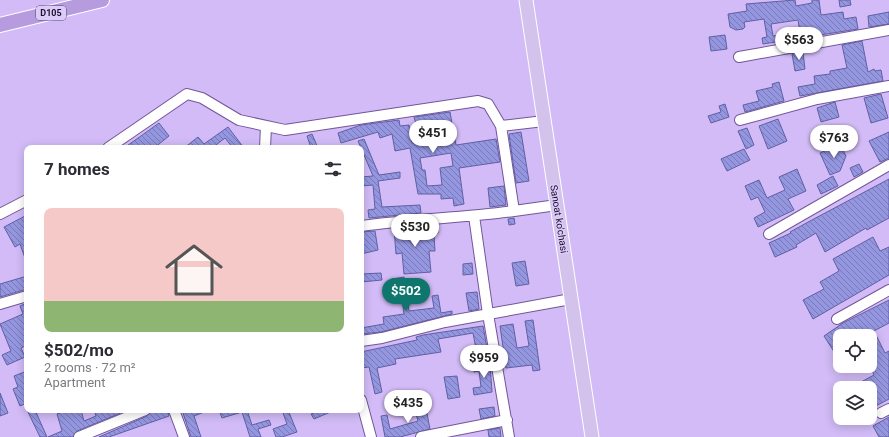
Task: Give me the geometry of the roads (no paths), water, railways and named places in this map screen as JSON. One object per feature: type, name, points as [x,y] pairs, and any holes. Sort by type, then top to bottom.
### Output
[{"type":"highway","name":"D105","points":[[0,25],[102,0]]},
{"type":"main road","name":"Sanoat ko'chasi","points":[[526,0],[592,437]]},
{"type":"street","points":[[739,57],[889,30]]},
{"type":"street","points":[[740,120],[817,99],[889,86]]},
{"type":"street","points":[[112,145],[187,94],[202,98],[239,120],[285,130],[478,101],[488,104],[501,126],[514,211]]},
{"type":"street","points":[[501,126],[544,121]]},
{"type":"street","points":[[265,145],[266,126]]},
{"type":"street","points":[[769,234],[889,165]]},
{"type":"street","points":[[0,214],[24,202]]},
{"type":"street","points":[[364,226],[399,221],[474,216],[556,205]]},
{"type":"street","points":[[474,216],[488,314],[509,437]]},
{"type":"street","points":[[837,319],[889,290]]},
{"type":"street","points":[[0,304],[24,297]]},
{"type":"street","points":[[364,341],[382,338],[445,322],[571,299]]},
{"type":"street","points":[[364,410],[372,437]]},
{"type":"street","points":[[79,437],[138,413]]},
{"type":"street","points":[[175,413],[184,437]]},
{"type":"street","points":[[421,437],[507,420]]}]
